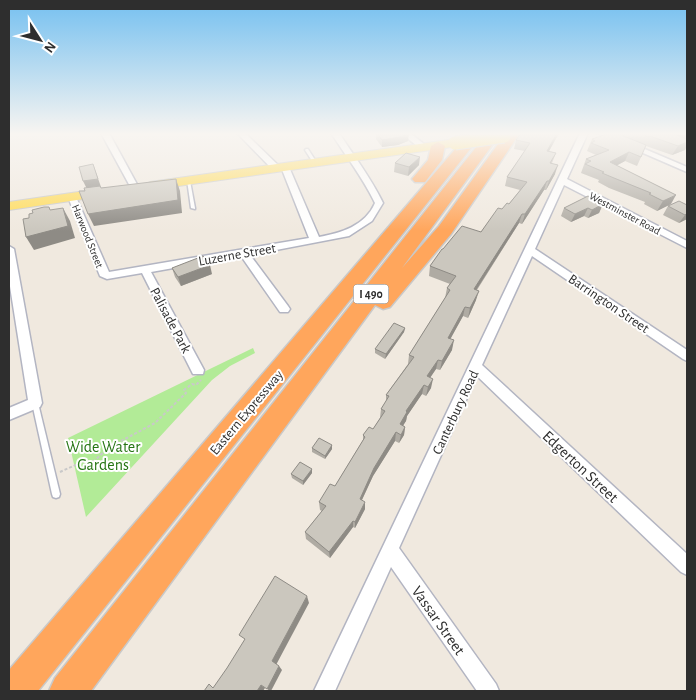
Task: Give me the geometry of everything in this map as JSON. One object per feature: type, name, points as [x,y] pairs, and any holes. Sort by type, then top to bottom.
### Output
[{"type":"highway","points":[[273,381],[381,225],[431,166]]},
{"type":"highway","name":"Eastern Expressway","points":[[19,686],[449,166]]},
{"type":"highway","name":"Eastern Expressway","points":[[68,691],[248,456],[481,166]]},
{"type":"main road","points":[[9,206],[297,166]]},
{"type":"street","points":[[123,166],[135,188]]},
{"type":"street","points":[[278,166],[315,240]]},
{"type":"street","name":"Luzerne Street","points":[[104,274],[110,276],[340,236],[355,229],[379,205],[378,199],[357,166]]},
{"type":"street","name":"Canterbury Road","points":[[324,691],[569,166]]},
{"type":"street","name":"Westminster Road","points":[[562,180],[687,246]]},
{"type":"street","name":"Harwood Street","points":[[72,197],[104,274]]},
{"type":"street","points":[[9,249],[35,403],[9,414]]},
{"type":"street","name":"Barrington Street","points":[[530,250],[687,356]]},
{"type":"street","points":[[244,253],[284,309]]},
{"type":"street","name":"Palisade Park","points":[[145,270],[198,370]]},
{"type":"street","name":"Edgerton Street","points":[[476,367],[687,566]]},
{"type":"street","name":"Vassar Street","points":[[390,550],[489,691]]},
{"type":"lane","points":[[188,181],[193,208]]},
{"type":"lane","points":[[35,403],[56,494]]},
{"type":"path","points":[[52,476],[82,462],[94,461],[102,456],[108,448],[155,423],[186,393],[184,390],[186,386],[196,385],[203,378],[198,370]]},
{"type":"green space","name":"Wide Water Gardens","points":[[253,348],[255,353],[230,366],[212,380],[86,517],[68,438]]},
{"type":"building","points":[[94,166],[98,179],[83,181],[79,167]]},
{"type":"building","points":[[515,166],[558,166],[525,214],[522,214],[474,289],[479,291],[470,308],[465,307],[448,338],[454,340],[442,361],[438,360],[427,376],[433,379],[428,387],[424,385],[406,411],[400,424],[405,427],[401,435],[396,432],[374,468],[360,499],[365,502],[355,522],[353,521],[329,552],[305,532],[326,506],[319,502],[330,484],[335,486],[365,437],[363,435],[369,427],[373,429],[385,411],[381,409],[389,396],[386,395],[414,357],[409,355],[450,290],[447,288],[456,276],[430,266],[462,226],[481,232],[498,208],[502,209],[507,203],[509,204],[527,182],[507,177]]},
{"type":"building","points":[[589,166],[617,166],[676,195],[663,201],[649,194],[651,193],[602,173],[604,172]]},
{"type":"building","points":[[176,179],[178,200],[88,214],[79,191],[85,191],[84,188],[100,186],[101,188]]},
{"type":"building","points":[[588,196],[603,204],[592,210],[588,208],[575,214],[564,208]]},
{"type":"building","points":[[679,201],[687,205],[687,213],[685,215],[668,206]]},
{"type":"building","points":[[49,207],[50,210],[63,208],[68,226],[26,237],[23,219],[29,218],[29,214],[33,213],[32,210]]},
{"type":"building","points":[[203,256],[210,265],[178,277],[172,268]]},
{"type":"building","points":[[394,323],[405,328],[386,354],[375,349]]},
{"type":"building","points":[[319,438],[332,445],[325,456],[312,448]]},
{"type":"building","points":[[300,462],[312,469],[303,481],[291,474]]},
{"type":"building","points":[[275,576],[307,596],[272,661],[279,666],[267,689],[261,685],[257,691],[204,691],[209,684],[213,688],[245,639],[239,635]]}]
